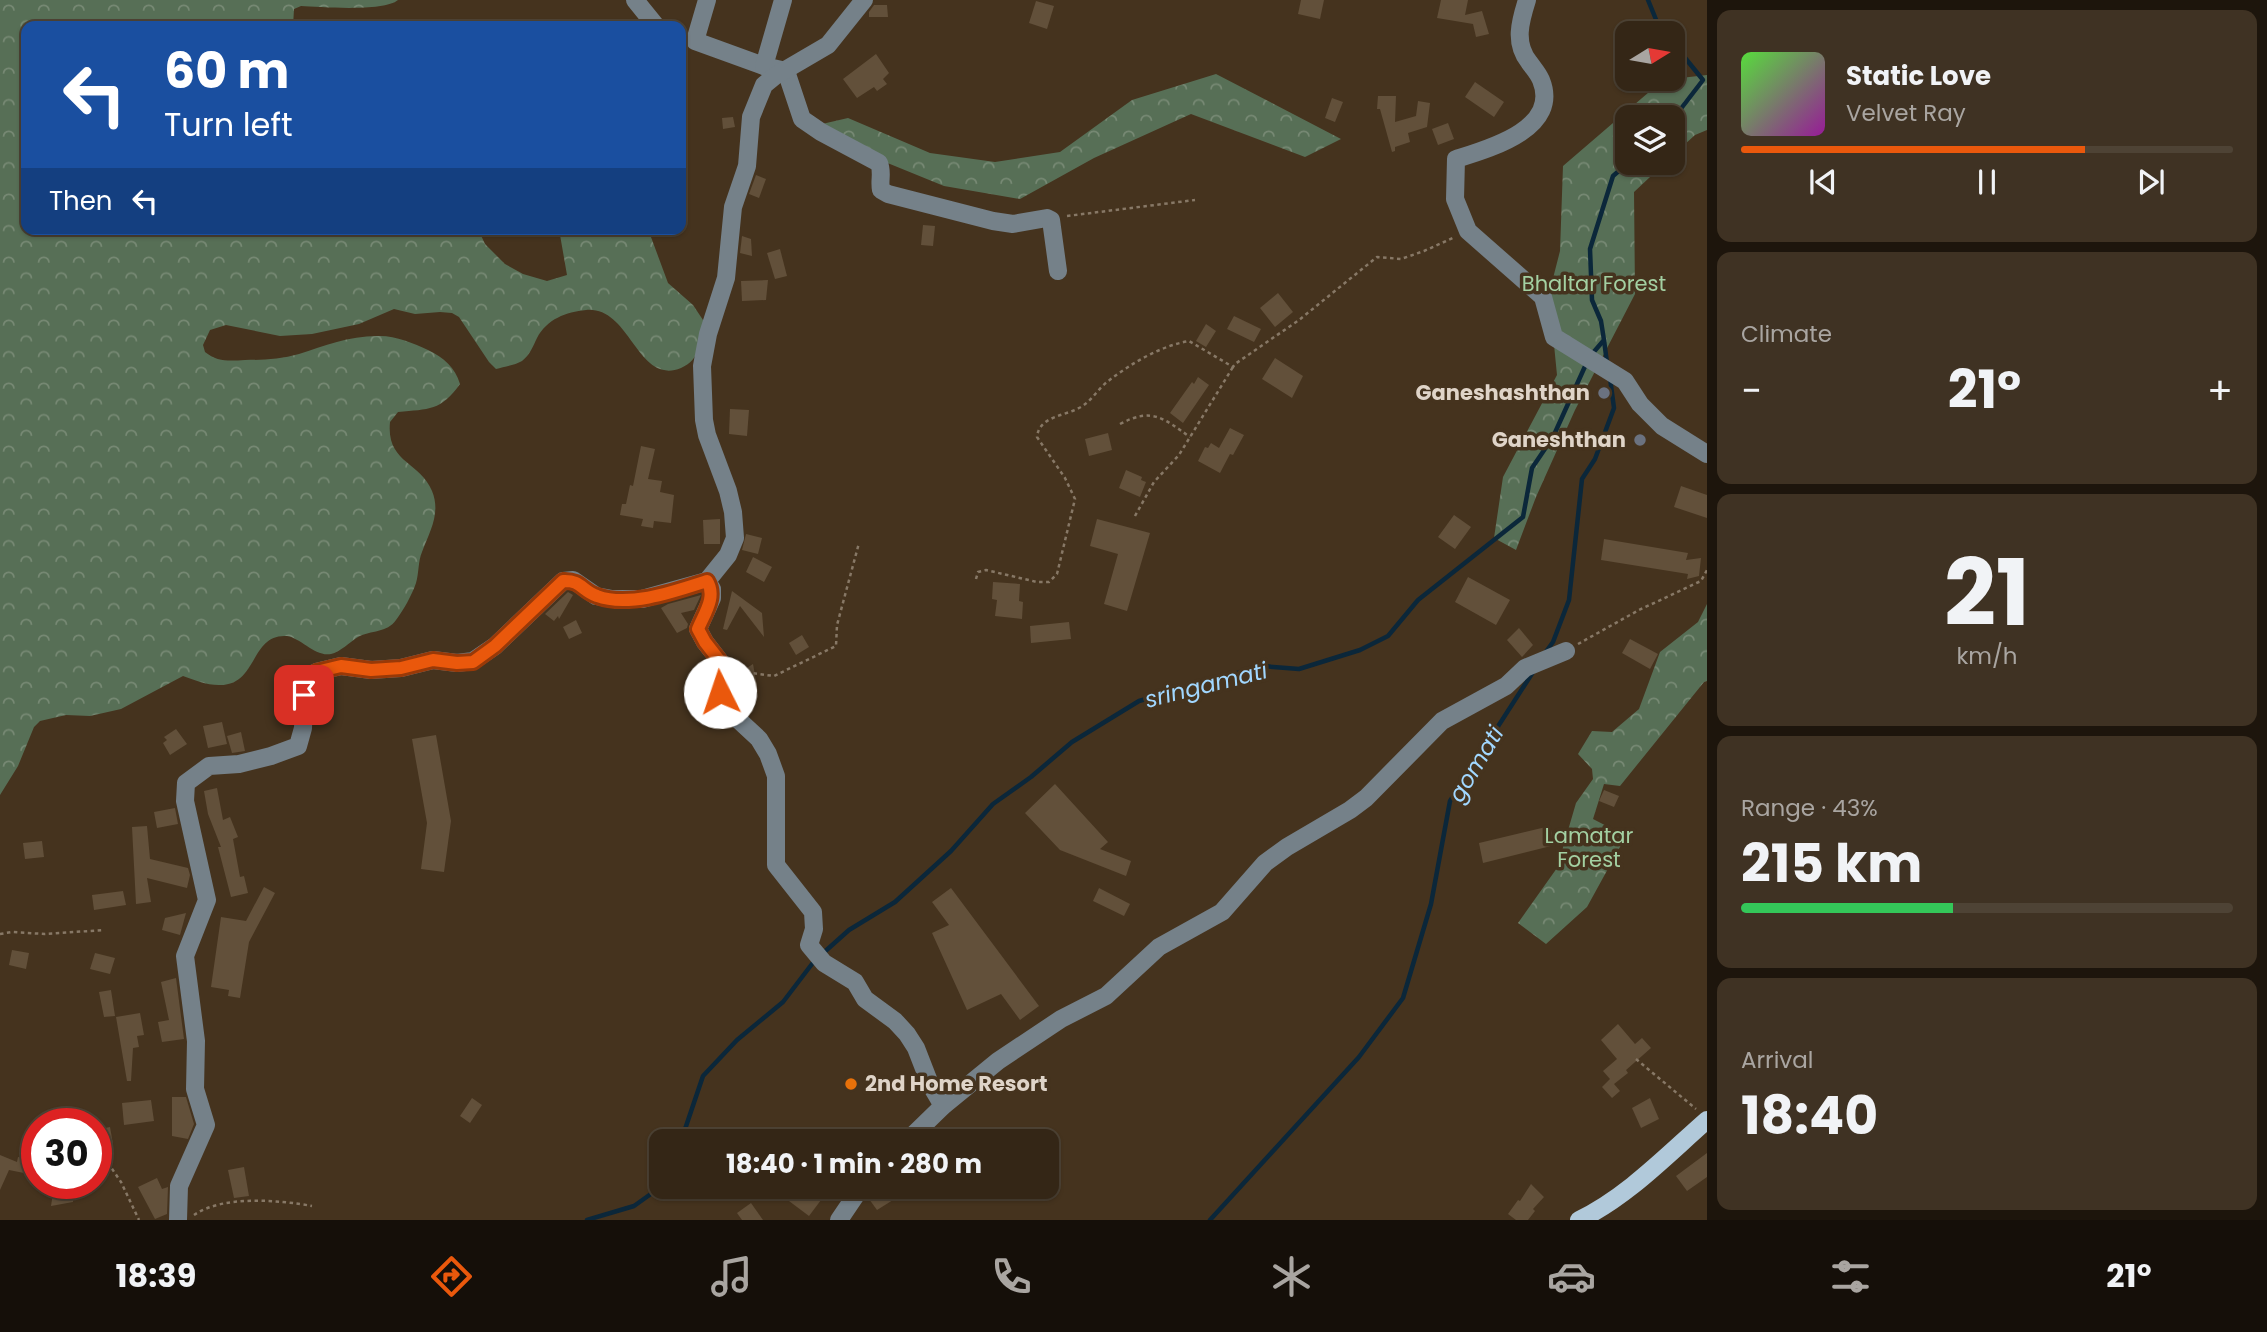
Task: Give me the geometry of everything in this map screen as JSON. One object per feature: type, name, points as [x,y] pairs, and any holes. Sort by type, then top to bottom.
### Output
[{"type":"main road","points":[[1579,1220],[1632,1186],[1702,1115]]},
{"type":"street","points":[[635,0],[652,21]]},
{"type":"street","points":[[707,0],[688,39],[786,71]]},
{"type":"street","points":[[764,66],[783,0]]},
{"type":"street","points":[[184,1219],[179,1186],[206,1125],[195,1089],[196,1041],[185,956],[206,900],[185,801],[186,783],[209,766],[239,764],[271,757],[298,746],[303,728],[304,695],[316,672],[341,666],[371,670],[401,668],[433,660],[473,662],[495,646],[563,581],[573,580],[596,596],[642,599],[707,581],[728,555],[735,538],[728,491],[706,428],[702,366],[708,334],[726,278],[733,207],[747,166],[751,117],[764,85],[828,45],[864,0]]},
{"type":"street","points":[[1527,0],[1519,31],[1521,47],[1538,72],[1544,99],[1536,118],[1520,134],[1493,147],[1456,159],[1455,199],[1468,231],[1543,297],[1554,337],[1625,381],[1640,404],[1662,426],[1707,454]]},
{"type":"street","points":[[786,71],[802,119],[879,163],[883,171],[879,182],[881,190],[993,221],[1013,224],[1051,220],[1058,271]]},
{"type":"street","points":[[707,581],[712,589],[712,598],[698,629],[719,660],[720,692],[731,713],[759,739],[776,776],[776,865],[813,912],[814,929],[809,945],[824,963],[855,982],[865,999],[895,1021],[907,1034],[943,1105]]},
{"type":"street","points":[[918,1129],[943,1105],[1030,1038],[1115,990],[1159,947],[1222,912],[1265,863],[1350,810],[1393,773],[1443,721],[1506,685],[1525,668],[1566,651]]},
{"type":"street","points":[[839,1220],[853,1199]]},
{"type":"path","points":[[1047,219],[1195,200]]},
{"type":"path","points":[[1135,516],[1154,482],[1179,456],[1233,367],[1299,320],[1377,257],[1401,259],[1468,231]]},
{"type":"path","points":[[976,579],[978,572],[986,570],[1037,582],[1049,582],[1057,574],[1075,499],[1065,478],[1037,437],[1038,429],[1051,418],[1082,407],[1105,383],[1141,359],[1177,343],[1189,341],[1233,367]]},
{"type":"path","points":[[1120,425],[1133,418],[1153,415],[1163,418],[1190,437]]},
{"type":"path","points":[[720,680],[751,673],[774,676],[836,646],[837,625],[859,543]]},
{"type":"path","points":[[1566,651],[1639,610],[1701,581],[1707,570]]},
{"type":"path","points":[[0,934],[104,930]]},
{"type":"path","points":[[1636,1059],[1702,1115]]},
{"type":"path","points":[[112,1169],[139,1220]]},
{"type":"path","points":[[184,1219],[202,1209],[249,1201],[282,1200],[312,1206]]},
{"type":"green space","points":[[0,0],[398,0],[391,4],[366,7],[301,6],[294,9],[293,21],[21,21],[21,235],[481,235],[485,244],[505,264],[523,274],[547,281],[567,275],[560,235],[650,235],[668,283],[693,305],[705,323],[696,355],[687,365],[666,371],[643,357],[614,320],[601,312],[586,310],[552,321],[541,331],[522,361],[496,369],[459,317],[452,313],[415,314],[394,309],[359,324],[312,334],[280,336],[226,325],[210,330],[203,345],[205,352],[224,360],[279,358],[347,340],[383,336],[403,340],[428,350],[452,368],[460,384],[447,399],[426,409],[398,412],[390,422],[393,446],[427,481],[434,499],[435,514],[412,593],[392,624],[358,637],[334,653],[319,653],[292,637],[275,637],[260,650],[241,677],[232,683],[209,684],[183,676],[121,709],[90,716],[66,715],[40,721],[34,727],[18,766],[0,795]]},
{"type":"green space","points":[[1216,74],[1341,139],[1305,157],[1191,114],[1094,158],[1020,199],[944,186],[863,153],[822,124],[848,118],[930,153],[995,162],[1060,152],[1132,100]]},
{"type":"green space","name":"Bhaltar Forest","points":[[1707,75],[1707,130],[1695,135],[1685,144],[1685,105],[1634,105],[1650,91],[1685,91],[1685,78]]},
{"type":"green space","name":"Bhaltar Forest","points":[[1615,121],[1615,175],[1652,175],[1634,192],[1635,294],[1575,410],[1536,497],[1516,550],[1494,538],[1503,477],[1557,375],[1549,294],[1560,251],[1563,166]]},
{"type":"green space","name":"Lamatar Forest","points":[[1707,604],[1707,681],[1620,786],[1604,784],[1593,819],[1626,836],[1587,907],[1546,944],[1518,923],[1557,868],[1576,803],[1593,779],[1592,769],[1578,754],[1592,731],[1612,732],[1639,709],[1660,652],[1698,622]]},
{"type":"building","points":[[1301,0],[1324,0],[1320,19],[1298,14]]},
{"type":"building","points":[[1441,0],[1468,0],[1465,15],[1482,11],[1489,34],[1476,37],[1473,24],[1437,18]]},
{"type":"building","points":[[1036,1],[1054,6],[1047,29],[1029,23]]},
{"type":"building","points":[[874,5],[887,5],[888,17],[869,17]]},
{"type":"building","points":[[876,54],[889,73],[883,79],[887,84],[877,91],[874,87],[857,98],[843,79]]},
{"type":"building","points":[[1475,82],[1504,102],[1494,117],[1465,97]]},
{"type":"building","points":[[1378,96],[1396,96],[1395,122],[1416,116],[1418,101],[1430,103],[1427,127],[1408,133],[1410,142],[1395,147],[1392,152],[1380,109],[1377,109]]},
{"type":"building","points":[[1332,98],[1343,102],[1335,122],[1325,118]]},
{"type":"building","points":[[733,117],[735,127],[723,129],[722,118]]},
{"type":"building","points":[[1448,123],[1454,139],[1438,145],[1432,129]]},
{"type":"building","points":[[756,175],[766,179],[759,198],[749,194]]},
{"type":"building","points":[[923,225],[935,226],[933,246],[921,245]]},
{"type":"building","points":[[742,236],[751,239],[752,256],[740,253]]},
{"type":"building","points":[[780,249],[787,276],[775,279],[767,253]]},
{"type":"building","points":[[768,280],[766,300],[742,301],[741,281]]},
{"type":"building","points":[[1278,293],[1293,312],[1275,327],[1260,308]]},
{"type":"building","points":[[1234,316],[1261,329],[1254,342],[1227,329]]},
{"type":"building","points":[[1206,324],[1216,331],[1206,347],[1196,341]]},
{"type":"building","points":[[1275,358],[1303,376],[1292,398],[1262,379]]},
{"type":"building","points":[[1198,377],[1209,385],[1183,423],[1170,413]]},
{"type":"building","points":[[730,409],[749,410],[747,436],[729,434]]},
{"type":"building","points":[[1230,428],[1244,435],[1220,473],[1198,461],[1205,447],[1208,448],[1211,443],[1219,448]]},
{"type":"building","points":[[1108,433],[1112,450],[1089,456],[1085,439]]},
{"type":"building","points":[[641,446],[655,449],[648,479],[662,481],[660,492],[674,495],[671,523],[654,521],[653,528],[641,526],[643,519],[620,515],[622,504],[626,504],[630,485],[633,486]]},
{"type":"building","points":[[1126,470],[1142,477],[1141,480],[1146,482],[1140,497],[1119,488]]},
{"type":"building","points":[[1681,486],[1707,495],[1707,518],[1674,507]]},
{"type":"building","points":[[1454,515],[1471,527],[1455,549],[1438,537]]},
{"type":"building","points":[[720,519],[720,544],[704,544],[703,520]]},
{"type":"building","points":[[1097,519],[1150,533],[1127,611],[1104,604],[1118,554],[1090,546]]},
{"type":"building","points":[[746,534],[762,538],[758,554],[742,550]]},
{"type":"building","points":[[1604,539],[1688,553],[1686,560],[1701,558],[1699,576],[1687,579],[1688,574],[1601,560]]},
{"type":"building","points":[[753,557],[772,567],[764,582],[746,572]]},
{"type":"building","points":[[1468,577],[1510,600],[1496,625],[1455,602]]},
{"type":"building","points":[[993,582],[1020,584],[1022,619],[995,616],[997,600],[992,599]]},
{"type":"building","points":[[732,591],[762,613],[764,637],[740,606],[727,630],[723,629]]},
{"type":"building","points":[[568,592],[573,595],[559,619],[558,616],[554,621],[545,614]]},
{"type":"building","points":[[701,595],[694,610],[681,613],[688,624],[687,628],[677,633],[661,608]]},
{"type":"building","points":[[576,620],[582,633],[569,639],[563,627]]},
{"type":"building","points":[[1069,622],[1071,639],[1031,643],[1030,626]]},
{"type":"building","points":[[1519,628],[1533,645],[1522,657],[1507,640]]},
{"type":"building","points":[[802,635],[809,647],[796,655],[789,643]]},
{"type":"building","points":[[1630,639],[1658,654],[1650,669],[1622,653]]},
{"type":"building","points":[[753,664],[758,692],[742,694],[739,673]]},
{"type":"building","points":[[222,722],[227,744],[208,748],[203,726]]},
{"type":"building","points":[[176,729],[187,744],[170,755],[163,743],[167,740],[164,737]]},
{"type":"building","points":[[241,732],[245,751],[232,753],[227,736]]},
{"type":"building","points":[[436,735],[451,821],[444,872],[421,869],[427,823],[412,739]]},
{"type":"building","points":[[1055,784],[1108,842],[1100,849],[1131,861],[1126,876],[1060,850],[1025,813]]},
{"type":"building","points":[[217,788],[223,820],[230,817],[238,837],[233,839],[240,877],[244,876],[248,893],[231,897],[218,847],[221,847],[208,814],[204,791]]},
{"type":"building","points":[[1604,790],[1619,796],[1614,807],[1599,801]]},
{"type":"building","points":[[175,808],[178,824],[157,828],[154,812]]},
{"type":"building","points":[[147,826],[150,859],[188,868],[190,875],[187,888],[147,878],[151,902],[136,904],[132,827]]},
{"type":"building","points":[[1550,826],[1555,845],[1483,863],[1479,843]]},
{"type":"building","points":[[42,841],[44,857],[25,859],[23,843]]},
{"type":"building","points":[[264,887],[275,893],[249,942],[240,998],[228,996],[229,990],[211,987],[221,917],[246,921]]},
{"type":"building","points":[[951,888],[1039,1006],[1020,1020],[1001,994],[967,1010],[932,933],[949,925],[932,902]]},
{"type":"building","points":[[1099,888],[1130,904],[1124,916],[1093,901]]},
{"type":"building","points":[[123,891],[126,905],[94,910],[92,895]]},
{"type":"building","points":[[186,913],[180,935],[162,930],[165,918]]},
{"type":"building","points":[[12,950],[29,953],[26,969],[9,965]]},
{"type":"building","points":[[95,953],[115,958],[110,974],[90,969]]},
{"type":"building","points":[[176,978],[184,1039],[162,1042],[158,1022],[169,1020],[161,982]]},
{"type":"building","points":[[111,990],[115,1016],[104,1017],[99,992]]},
{"type":"building","points":[[140,1013],[144,1035],[137,1036],[139,1047],[133,1048],[131,1081],[127,1081],[116,1017]]},
{"type":"building","points":[[1618,1024],[1635,1044],[1642,1038],[1651,1048],[1614,1084],[1620,1091],[1612,1098],[1602,1087],[1610,1079],[1603,1071],[1617,1059],[1601,1040]]},
{"type":"building","points":[[172,1097],[186,1097],[194,1124],[188,1139],[172,1136]]},
{"type":"building","points":[[472,1098],[482,1105],[470,1123],[460,1116]]},
{"type":"building","points":[[1650,1098],[1659,1119],[1641,1128],[1632,1108]]},
{"type":"building","points":[[151,1100],[154,1121],[124,1125],[122,1103]]},
{"type":"building","points":[[1707,1153],[1707,1177],[1687,1191],[1676,1176]]},
{"type":"building","points":[[0,1155],[17,1162],[18,1157],[21,1158],[21,1172],[9,1170],[0,1190]]},
{"type":"building","points":[[244,1167],[249,1196],[234,1198],[228,1170]]},
{"type":"building","points":[[157,1178],[162,1189],[168,1187],[167,1214],[155,1219],[138,1187]]},
{"type":"building","points":[[1531,1184],[1544,1197],[1533,1209],[1535,1211],[1528,1220],[1516,1220],[1508,1214]]},
{"type":"building","points":[[52,1199],[73,1199],[73,1202],[51,1206]]},
{"type":"building","points":[[786,1199],[820,1199],[809,1216]]},
{"type":"building","points":[[869,1199],[893,1200],[877,1210]]},
{"type":"building","points":[[751,1203],[763,1220],[742,1220],[737,1213]]},
{"type":"waterway","name":"sringamati","points":[[1648,0],[1657,21]]},
{"type":"waterway","name":"sringamati","points":[[1684,105],[1703,80],[1685,58]]},
{"type":"waterway","name":"sringamati","points":[[1592,354],[1604,340],[1601,321],[1592,300],[1590,249],[1615,174]]},
{"type":"waterway","name":"gomati","points":[[1604,340],[1607,363]]},
{"type":"waterway","name":"sringamati","points":[[821,955],[849,930],[895,902],[951,851],[993,804],[1031,777],[1072,742],[1139,701],[1262,666],[1299,669],[1360,650],[1388,636],[1418,600],[1523,517],[1532,468],[1553,437],[1587,362]]},
{"type":"waterway","name":"gomati","points":[[1545,653],[1553,642],[1569,600],[1582,479],[1595,459],[1614,408],[1610,378]]},
{"type":"waterway","name":"gomati","points":[[1210,1220],[1359,1057],[1403,998],[1431,904],[1450,801],[1533,672]]},
{"type":"waterway","name":"sringamati","points":[[685,1129],[703,1076],[737,1040],[783,1002],[815,960]]},
{"type":"waterway","name":"sringamati","points":[[587,1220],[634,1206],[649,1195]]},
{"type":"place","name":"Ganeshashthan","points":[[1604,393]]},
{"type":"place","name":"Ganeshthan","points":[[1640,440]]},
{"type":"place","name":"2nd Home Resort","points":[[851,1084]]},
{"type":"route","points":[[304,695],[316,672],[341,666],[371,670],[401,668],[433,660],[473,662],[495,646],[563,581],[573,580],[596,596],[612,599],[642,599],[707,581],[712,589],[712,598],[698,629],[719,660],[720,692]]}]
